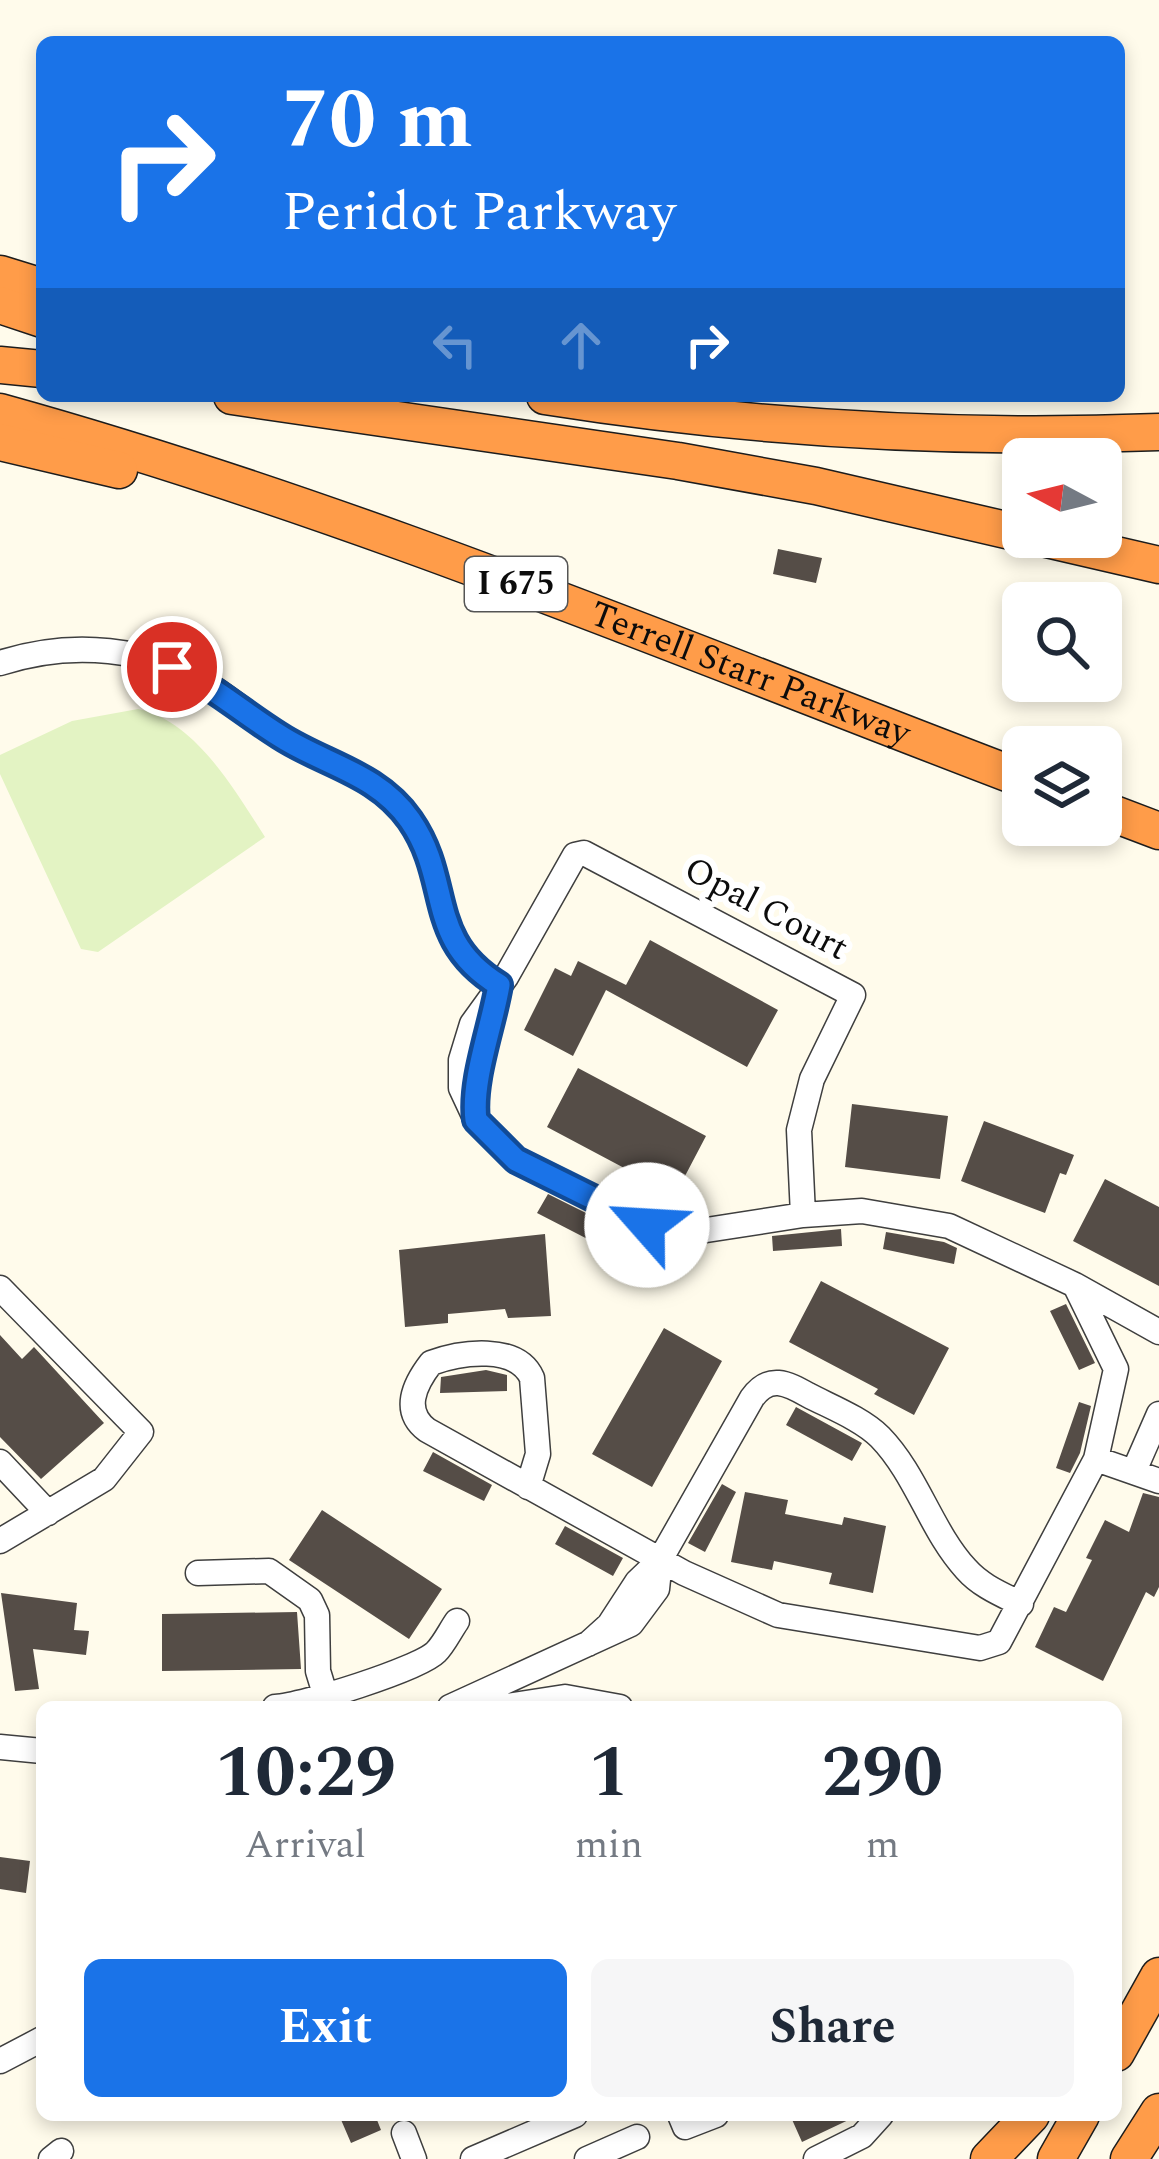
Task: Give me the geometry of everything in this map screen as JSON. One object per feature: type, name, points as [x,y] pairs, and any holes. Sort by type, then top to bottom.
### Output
[{"type":"highway","points":[[0,274],[36,285]]},
{"type":"highway","points":[[0,294],[36,301]]},
{"type":"highway","points":[[0,305],[36,317]]},
{"type":"highway","points":[[0,365],[36,369]]},
{"type":"highway","points":[[275,402],[603,448],[816,486],[1002,529]]},
{"type":"highway","points":[[395,402],[603,448]]},
{"type":"highway","points":[[599,402],[806,425],[970,433],[1159,432]]},
{"type":"highway","name":"Terrell Starr Parkway","points":[[0,412],[117,445],[370,529],[1002,770]]},
{"type":"highway","points":[[0,442],[370,529]]},
{"type":"highway","points":[[1122,556],[1159,565]]},
{"type":"highway","points":[[1122,817],[1159,831]]},
{"type":"highway","points":[[1122,2008],[1159,1961]]},
{"type":"highway","points":[[1122,2042],[1159,1976]]},
{"type":"highway","points":[[1129,2159],[1159,2112]]},
{"type":"highway","points":[[989,2159],[1025,2121]]},
{"type":"highway","points":[[1056,2159],[1078,2121]]},
{"type":"street","points":[[0,663],[45,652],[88,649],[159,662],[205,682],[299,748],[364,777],[412,824],[430,862],[448,934],[470,963],[499,985]]},
{"type":"street","name":"Opal Court","points":[[584,854],[853,995],[812,1079],[799,1130],[803,1215],[700,1231],[647,1225],[516,1160],[476,1120],[460,1088],[460,1060],[472,1024],[499,985],[575,855],[584,854]]},
{"type":"street","points":[[803,1215],[862,1211],[950,1226],[1075,1285],[1159,1332]]},
{"type":"street","points":[[528,1487],[538,1447],[527,1367],[497,1354],[431,1363],[412,1401],[414,1419],[528,1487],[660,1560],[778,1615],[980,1648],[999,1642],[1096,1459],[1116,1369],[1075,1285]]},
{"type":"street","points":[[0,1288],[141,1432],[104,1479],[0,1541]]},
{"type":"street","points":[[470,1701],[637,1620],[657,1589],[660,1560],[752,1398],[760,1387],[776,1382],[793,1386],[874,1432],[894,1454],[964,1568],[984,1585],[1021,1604]]},
{"type":"street","points":[[1134,1471],[1159,1414]]},
{"type":"street","points":[[1096,1459],[1159,1480]]},
{"type":"street","points":[[0,1462],[48,1513]]},
{"type":"street","points":[[198,1574],[269,1571],[310,1600],[317,1615],[319,1671],[328,1701]]},
{"type":"street","points":[[334,1701],[435,1654],[457,1621]]},
{"type":"street","points":[[539,1701],[565,1697],[587,1701]]},
{"type":"street","points":[[0,1747],[36,1750]]},
{"type":"street","points":[[4,2050],[36,2041]]},
{"type":"street","points":[[473,2159],[561,2121]]},
{"type":"street","points":[[816,2159],[862,2136],[876,2121]]},
{"type":"street","points":[[404,2133],[414,2159]]},
{"type":"street","points":[[587,2159],[637,2137]]},
{"type":"green space","points":[[138,709],[159,716],[196,743],[227,779],[265,837],[98,952],[81,949],[0,774],[0,755],[72,721]]},
{"type":"building","points":[[778,549],[822,558],[816,583],[773,574]]},
{"type":"building","points":[[650,940],[778,1010],[747,1067],[606,990],[573,1056],[524,1030],[555,968],[571,976],[578,961],[626,985]]},
{"type":"building","points":[[578,1068],[706,1136],[675,1195],[547,1127]]},
{"type":"building","points":[[852,1104],[948,1116],[940,1179],[845,1167]]},
{"type":"building","points":[[984,1121],[1074,1155],[1066,1175],[1060,1173],[1045,1213],[961,1181]]},
{"type":"building","points":[[1105,1179],[1159,1207],[1159,1286],[1073,1241]]},
{"type":"building","points":[[548,1194],[616,1228],[605,1248],[537,1213]]},
{"type":"building","points":[[841,1229],[842,1246],[773,1251],[772,1236]]},
{"type":"building","points":[[886,1232],[957,1248],[954,1264],[883,1249]]},
{"type":"building","points":[[545,1234],[551,1316],[508,1318],[505,1309],[448,1314],[448,1323],[405,1327],[399,1250]]},
{"type":"building","points":[[821,1281],[949,1348],[914,1415],[874,1394],[878,1389],[789,1342]]},
{"type":"building","points":[[1066,1304],[1095,1363],[1079,1370],[1050,1311]]},
{"type":"building","points":[[664,1328],[722,1361],[652,1487],[592,1454]]},
{"type":"building","points":[[0,1335],[22,1359],[34,1347],[104,1423],[41,1479],[0,1437]]},
{"type":"building","points":[[486,1370],[507,1375],[507,1391],[440,1393],[441,1377]]},
{"type":"building","points":[[1079,1402],[1091,1406],[1070,1473],[1056,1468]]},
{"type":"building","points":[[796,1407],[862,1443],[852,1461],[786,1425]]},
{"type":"building","points":[[433,1452],[492,1485],[484,1501],[423,1471]]},
{"type":"building","points":[[722,1484],[736,1492],[705,1552],[688,1543]]},
{"type":"building","points":[[745,1492],[788,1500],[785,1514],[842,1525],[844,1517],[886,1526],[873,1593],[829,1584],[832,1573],[774,1561],[772,1570],[731,1562]]},
{"type":"building","points":[[1143,1493],[1159,1497],[1159,1587],[1154,1597],[1146,1592],[1103,1681],[1035,1647],[1054,1607],[1066,1612],[1092,1560],[1086,1558],[1105,1520],[1129,1532]]},
{"type":"building","points":[[322,1510],[442,1589],[409,1639],[289,1560]]},
{"type":"building","points":[[565,1526],[623,1558],[613,1576],[555,1544]]},
{"type":"building","points":[[1,1593],[77,1603],[74,1630],[89,1631],[86,1655],[33,1649],[39,1689],[15,1691]]},
{"type":"building","points":[[297,1612],[301,1669],[162,1671],[162,1614]]},
{"type":"building","points":[[0,1857],[30,1861],[26,1893],[0,1889]]},
{"type":"building","points":[[342,2121],[377,2121],[381,2130],[351,2143]]},
{"type":"building","points":[[793,2121],[846,2121],[802,2142]]},
{"type":"route","points":[[172,667],[205,682],[299,748],[364,777],[405,814],[425,848],[448,934],[470,963],[499,985],[474,1089],[476,1120],[516,1160],[647,1225]]}]
